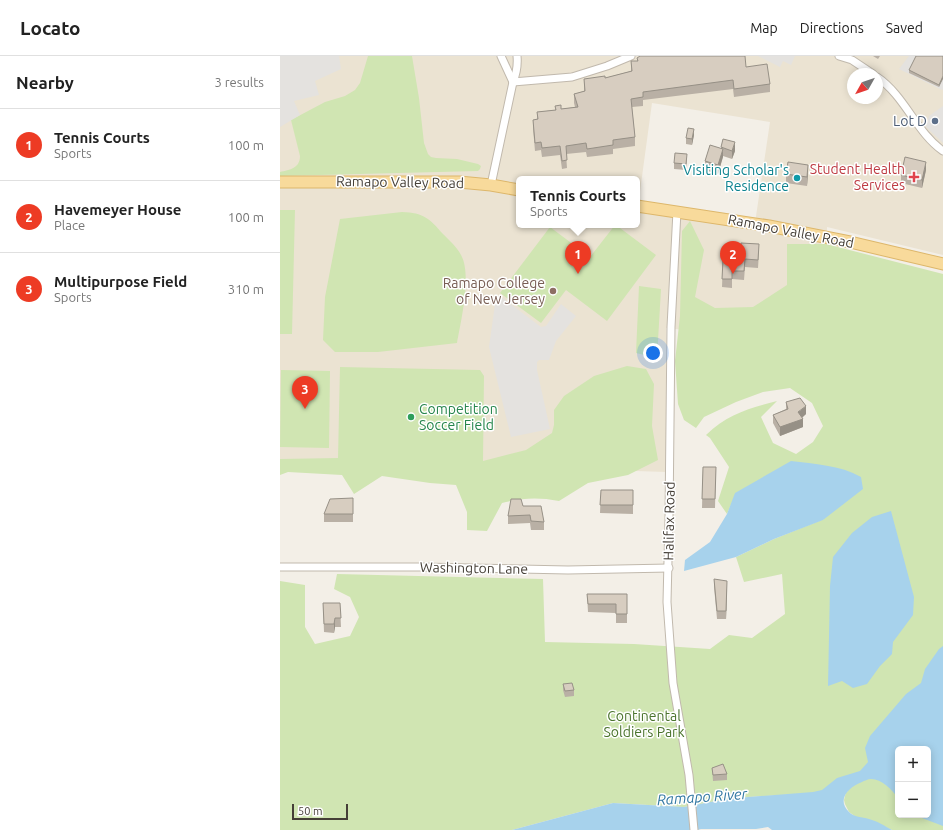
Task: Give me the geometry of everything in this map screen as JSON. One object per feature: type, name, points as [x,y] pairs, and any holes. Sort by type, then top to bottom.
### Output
[{"type":"main road","name":"Ramapo Valley Road","points":[[280,182],[460,182],[516,189]]},
{"type":"main road","name":"Ramapo Valley Road","points":[[640,206],[769,226],[850,242],[943,264]]},
{"type":"street","points":[[502,56],[513,82]]},
{"type":"street","points":[[491,185],[513,82],[518,66],[517,56]]},
{"type":"street","points":[[513,82],[572,77],[607,66],[631,56]]},
{"type":"street","points":[[839,56],[852,60],[864,68]]},
{"type":"street","points":[[883,82],[900,99],[929,139],[943,151]]},
{"type":"street","name":"Halifax Road","points":[[676,211],[671,327],[669,568],[667,602],[673,683],[689,775],[694,830]]},
{"type":"street","name":"Washington Lane","points":[[280,567],[422,567],[568,570],[669,568]]},
{"type":"shaded area","name":"Ramapo College of New Jersey","points":[[280,56],[943,56],[943,255],[827,227],[825,344],[666,328],[666,472],[280,459]],"holes":[[[652,103],[770,122],[755,223],[640,206],[640,228],[516,228],[516,176],[640,176],[640,191]]]},
{"type":"shaded area","points":[[280,56],[339,56],[341,69],[315,81],[319,95],[294,101],[300,115],[280,127]]},
{"type":"shaded area","points":[[758,56],[795,56],[791,65],[783,61],[780,67]]},
{"type":"shaded area","points":[[909,56],[943,56],[942,90],[899,69]]},
{"type":"shaded area","name":"Lot D","points":[[943,106],[943,143],[926,127],[929,116]]},
{"type":"shaded area","points":[[500,296],[541,327],[546,326],[561,304],[576,316],[556,341],[549,360],[539,360],[537,362],[537,370],[550,429],[511,437],[489,347],[496,297]]},
{"type":"green space","points":[[368,56],[412,56],[424,143],[428,154],[431,157],[436,158],[457,159],[478,164],[481,166],[478,171],[280,176],[280,172],[294,168],[300,160],[291,120],[325,102],[345,96],[355,90],[360,83]]},
{"type":"green space","points":[[280,210],[295,210],[292,334],[280,334]]},
{"type":"green space","points":[[402,212],[426,217],[453,244],[461,255],[466,274],[466,285],[457,343],[378,352],[335,352],[323,340],[325,297],[340,219]]},
{"type":"green space","name":"Continental Soldiers Park","points":[[690,221],[704,250],[695,297],[715,308],[753,307],[787,285],[787,244],[826,244],[943,274],[943,830],[892,830],[870,820],[856,817],[849,812],[845,804],[844,800],[846,792],[848,791],[748,797],[684,807],[613,803],[512,830],[280,830],[280,581],[305,585],[305,627],[315,644],[350,636],[359,617],[350,597],[334,589],[337,574],[543,579],[545,642],[634,644],[710,649],[729,635],[752,638],[785,614],[782,574],[744,582],[736,557],[774,539],[824,519],[760,480],[736,493],[727,514],[718,501],[729,467],[710,438],[706,435],[722,422],[739,413],[757,406],[777,401],[761,417],[773,443],[796,454],[813,442],[823,426],[812,403],[790,388],[763,392],[736,402],[704,417],[696,428],[684,420],[678,404],[675,361],[680,316],[682,231]]},
{"type":"green space","points":[[549,228],[551,228],[590,257],[613,228],[620,228],[656,255],[607,321],[566,290],[541,323],[500,293]]},
{"type":"green space","points":[[639,286],[661,289],[657,358],[636,353]]},
{"type":"green space","points":[[627,366],[646,369],[654,384],[652,426],[658,460],[628,475],[588,483],[559,501],[530,499],[502,503],[487,531],[467,530],[467,512],[456,485],[382,476],[354,494],[342,475],[288,472],[280,475],[280,459],[338,458],[340,367],[480,370],[484,376],[483,461],[526,450],[552,433],[554,425],[554,410],[564,396],[594,376]]},
{"type":"green space","points":[[281,370],[330,371],[329,448],[280,447]]},
{"type":"water","points":[[791,461],[836,467],[853,473],[861,477],[863,489],[823,520],[774,539],[736,557],[684,571],[685,560],[710,542],[727,514],[735,493]]},
{"type":"water","points":[[891,511],[914,597],[913,615],[893,642],[892,654],[880,666],[867,684],[853,688],[842,681],[828,686],[830,586],[833,557],[852,533],[872,517]]},
{"type":"water","points":[[943,646],[943,826],[922,818],[931,818],[931,746],[895,746],[895,795],[883,783],[875,779],[871,779],[857,784],[849,790],[844,798],[845,807],[851,814],[875,821],[892,830],[772,830],[768,827],[756,829],[697,830],[512,830],[613,803],[684,807],[748,797],[822,790],[837,778],[860,771],[868,762],[865,748],[870,736],[906,694],[921,683],[925,669],[939,649]]},
{"type":"building","points":[[640,56],[745,56],[746,67],[767,64],[770,84],[734,89],[733,80],[643,92],[643,97],[631,99],[635,137],[613,140],[613,145],[587,149],[586,143],[566,146],[567,160],[562,161],[560,146],[542,148],[541,142],[535,143],[533,120],[538,119],[537,112],[556,110],[555,106],[561,105],[561,109],[578,107],[574,94],[585,91],[584,79],[605,76],[605,78],[632,71],[631,61],[638,61],[637,58]]},
{"type":"building","points":[[916,56],[943,56],[943,76],[939,85],[909,70]]},
{"type":"building","points":[[688,128],[694,129],[692,139],[686,138]]},
{"type":"building","points":[[723,139],[735,142],[732,151],[721,147]]},
{"type":"building","points":[[710,145],[723,149],[718,165],[705,161]]},
{"type":"building","points":[[675,153],[687,154],[686,164],[674,163]]},
{"type":"building","points":[[905,157],[926,162],[922,180],[901,175]]},
{"type":"building","points":[[788,162],[808,165],[807,177],[786,174]]},
{"type":"building","points":[[741,243],[759,244],[758,260],[745,259],[744,271],[732,271],[732,279],[722,279],[723,260],[730,260],[731,256],[733,256],[733,252],[741,252]]},
{"type":"building","points":[[800,398],[806,406],[798,412],[803,419],[780,427],[773,415],[788,409],[786,402]]},
{"type":"building","points":[[703,467],[716,467],[715,499],[702,499]]},
{"type":"building","points":[[601,490],[633,490],[633,505],[600,505]]},
{"type":"building","points":[[353,498],[353,514],[324,514],[330,499]]},
{"type":"building","points":[[511,499],[521,499],[523,506],[541,506],[544,522],[531,521],[530,515],[508,516]]},
{"type":"building","points":[[714,579],[727,581],[726,611],[717,611]]},
{"type":"building","points":[[587,594],[627,594],[627,614],[616,614],[616,604],[588,604]]},
{"type":"building","points":[[323,603],[340,603],[341,618],[335,618],[334,624],[324,624]]},
{"type":"building","points":[[572,683],[574,690],[565,691],[563,684]]},
{"type":"building","points":[[723,764],[727,774],[713,775],[712,768]]},
{"type":"place","name":"Lot D","points":[[935,121]]},
{"type":"place","name":"Student Health Services","points":[[914,177]]},
{"type":"place","name":"Visiting Scholar's Residence","points":[[797,178]]},
{"type":"place","name":"Tennis Courts","points":[[578,274]]},
{"type":"place","name":"Havemeyer House","points":[[733,274]]},
{"type":"place","name":"Ramapo College of New Jersey","points":[[553,291]]},
{"type":"place","name":"Multipurpose Field","points":[[305,409]]},
{"type":"place","name":"Competition Soccer Field","points":[[411,417]]},
{"type":"water label","name":"Ramapo River","points":[[702,797]]}]
